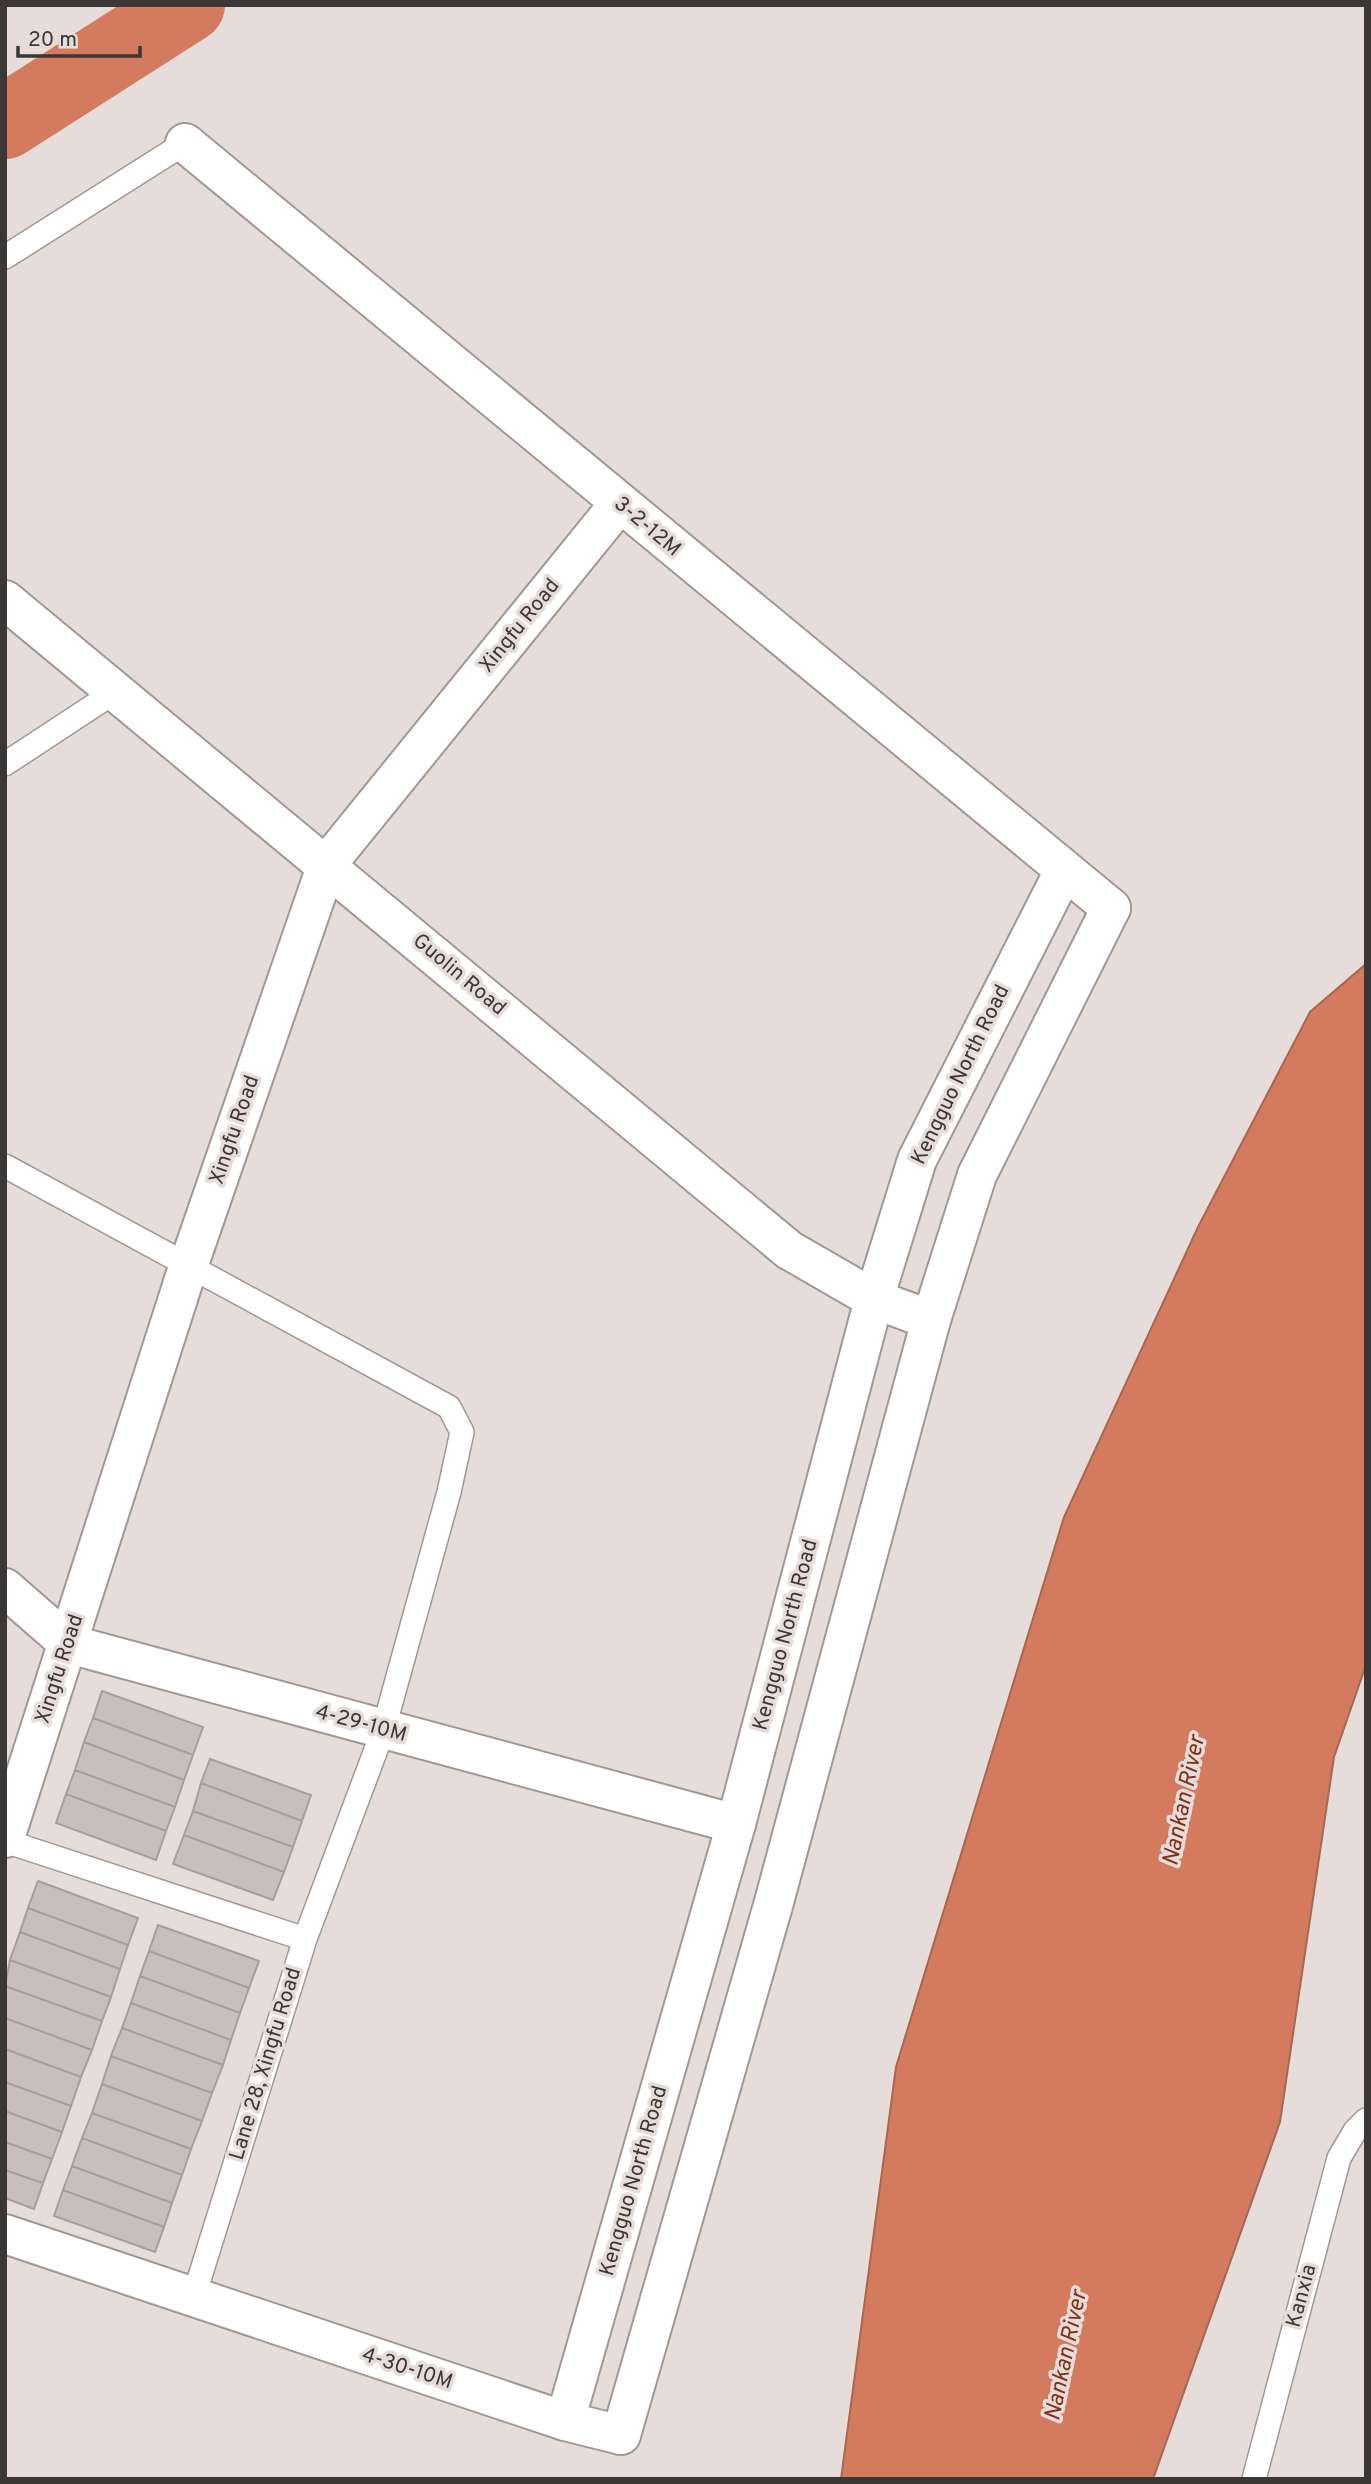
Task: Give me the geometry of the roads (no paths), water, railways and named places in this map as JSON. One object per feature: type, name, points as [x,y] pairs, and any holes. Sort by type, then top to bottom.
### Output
[{"type":"street","name":"3-2-12M","points":[[184,143],[1111,908],[977,1175],[931,1320]]},
{"type":"street","name":"Xingfu Road","points":[[5,1840],[189,1264],[327,864],[619,504]]},
{"type":"street","name":"Guolin Road","points":[[5,600],[327,864],[789,1250],[874,1299],[931,1320]]},
{"type":"street","name":"Kengguo North Road","points":[[565,2421],[736,1824],[874,1299],[917,1160],[1064,871]]},
{"type":"street","name":"4-30-10M","points":[[194,2299],[565,2421],[621,2435],[774,1902],[931,1320]]},
{"type":"street","name":"4-29-10M","points":[[5,1588],[69,1644],[383,1731],[736,1824]]},
{"type":"street","points":[[5,2234],[194,2299]]},
{"type":"lane","points":[[5,257],[184,143]]},
{"type":"lane","points":[[5,764],[116,691]]},
{"type":"lane","points":[[5,1166],[449,1407],[461,1432],[449,1492],[383,1731],[304,1938]]},
{"type":"lane","name":"Lane 28, Xingfu Road","points":[[5,1840],[304,1938],[194,2299]]},
{"type":"lane","name":"Kanxia","points":[[1254,2479],[1339,2158],[1355,2131],[1366,2120]]},
{"type":"water","name":"Nankan River","points":[[1366,964],[1366,1665],[1334,1757],[1280,2122],[1153,2479],[841,2479],[896,2067],[1064,1517],[1198,1227],[1310,1012]]},
{"type":"waterway","points":[[5,122],[188,5]]}]
